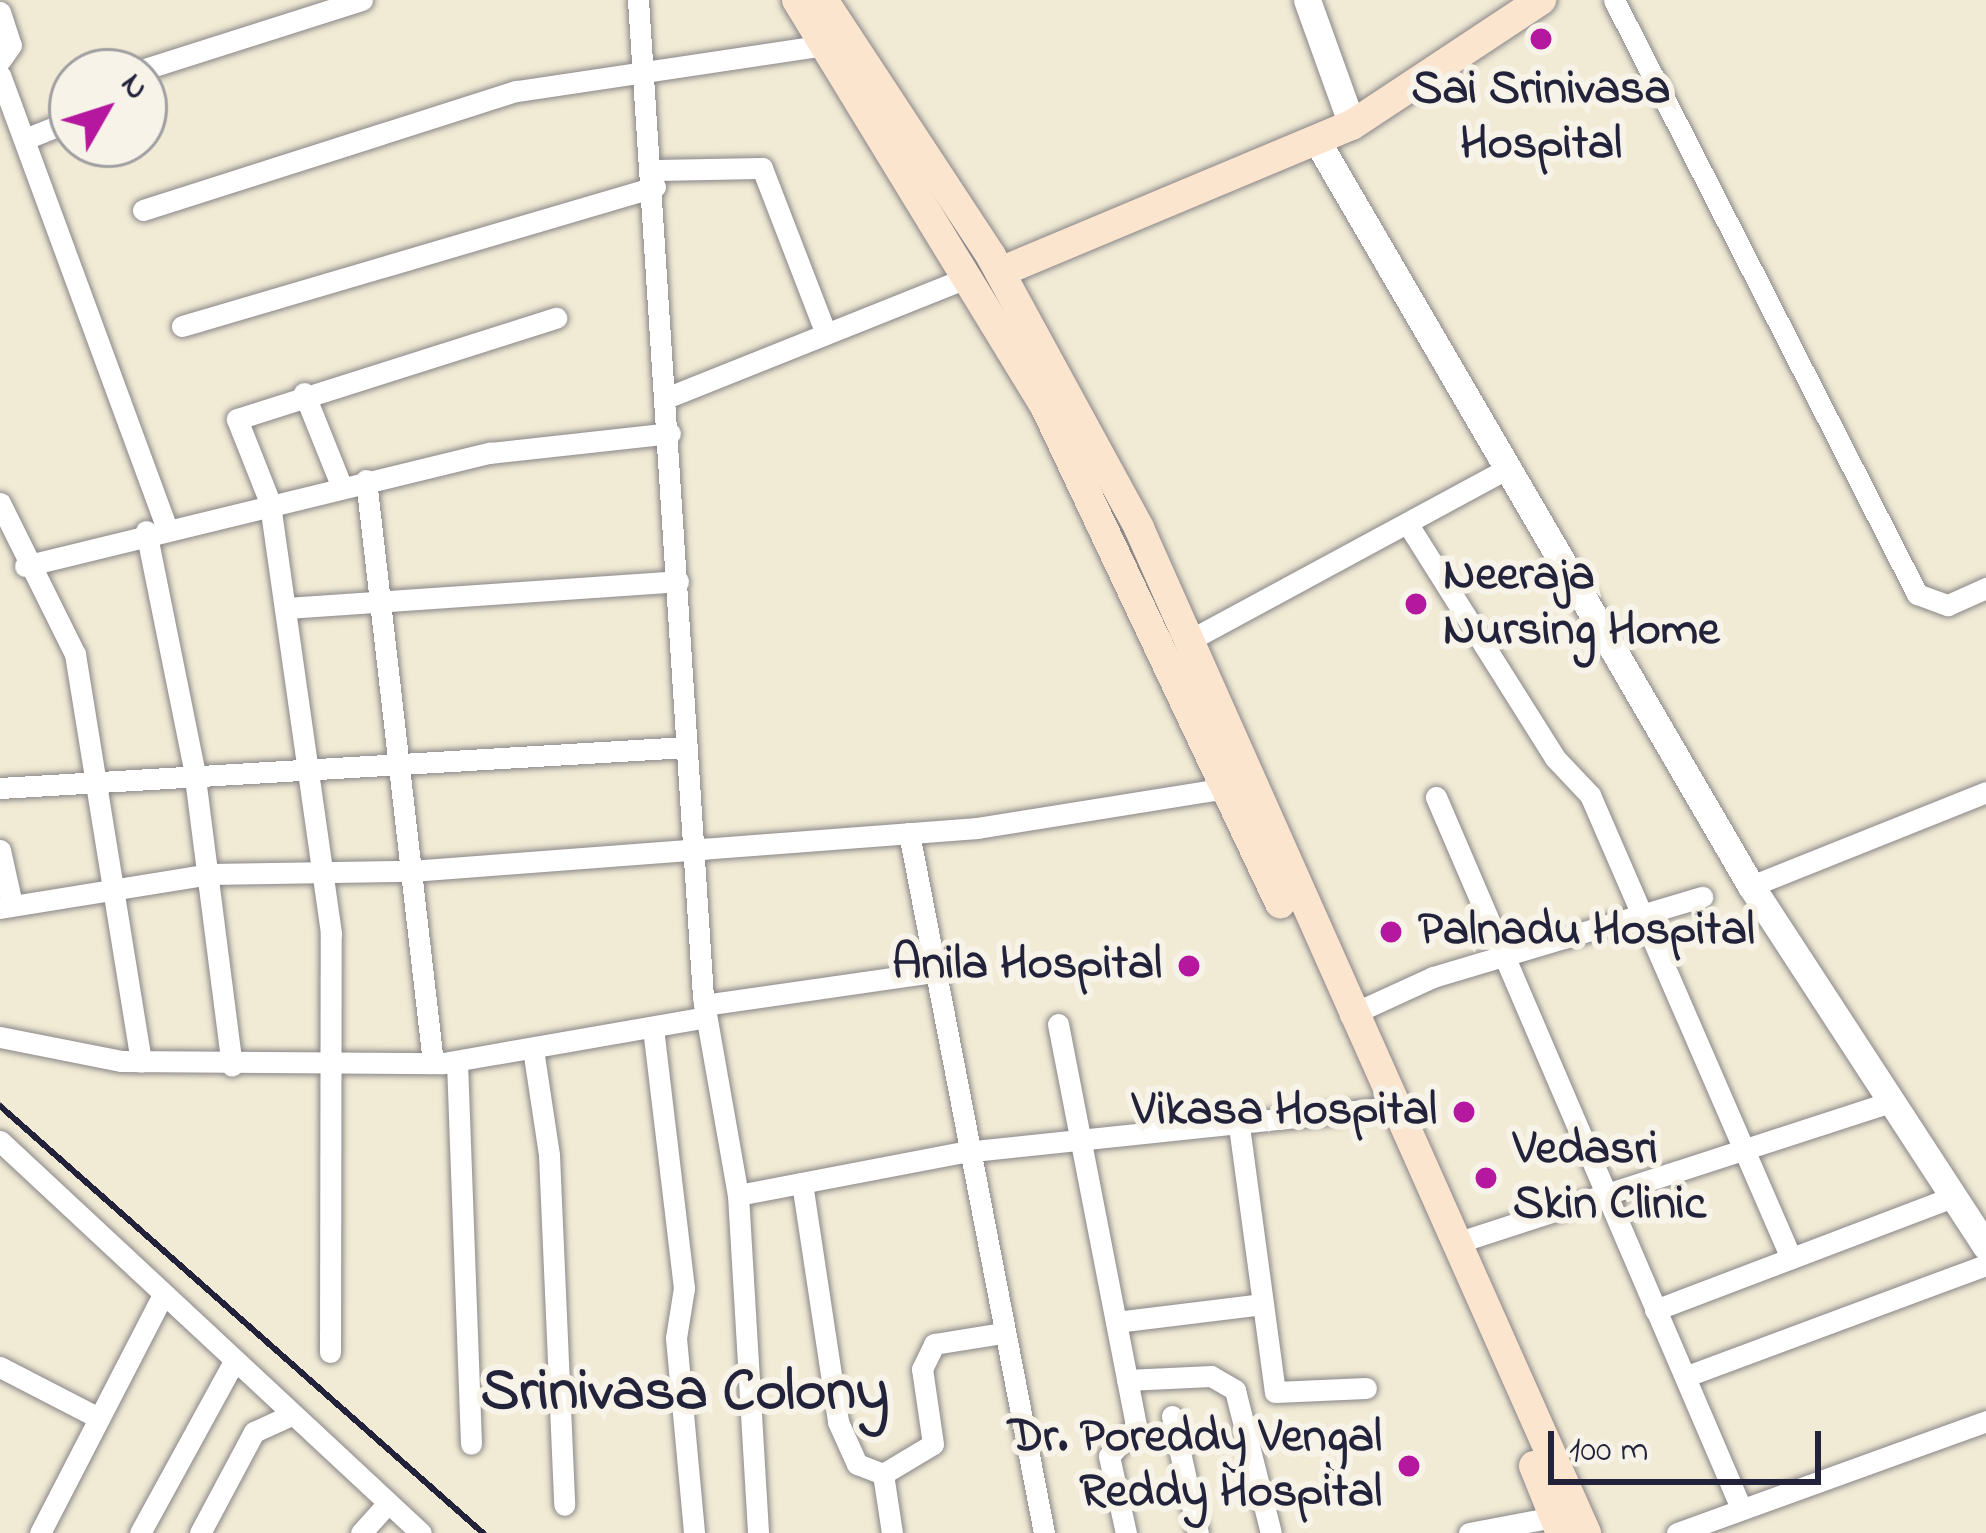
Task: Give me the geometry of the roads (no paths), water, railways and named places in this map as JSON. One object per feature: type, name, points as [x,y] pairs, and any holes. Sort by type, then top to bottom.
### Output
[{"type":"main road","points":[[797,0],[977,269],[1125,562],[1376,1109],[1558,1525]]},
{"type":"main road","points":[[823,0],[1190,640],[1350,1016],[1586,1533]]},
{"type":"main road","points":[[977,269],[1352,125],[1541,0]]},
{"type":"street","points":[[168,61],[362,0]]},
{"type":"street","points":[[638,0],[648,72],[705,1011],[738,1195],[758,1533]]},
{"type":"street","points":[[1307,0],[1352,125]]},
{"type":"street","points":[[1614,0],[1917,594],[1948,605],[1986,588]]},
{"type":"street","points":[[0,12],[11,45],[0,61]]},
{"type":"street","points":[[143,210],[518,91],[826,45]]},
{"type":"street","points":[[0,75],[156,528],[194,770],[232,1066]]},
{"type":"street","points":[[25,139],[48,130]]},
{"type":"street","points":[[1317,141],[1751,886],[1886,1102],[1986,1246]]},
{"type":"street","points":[[182,326],[655,179],[762,167],[825,331]]},
{"type":"street","points":[[667,398],[977,269]]},
{"type":"street","points":[[330,1352],[336,1066],[321,870],[269,500],[237,418],[304,393],[556,318]]},
{"type":"street","points":[[304,393],[341,484]]},
{"type":"street","points":[[25,566],[156,528],[341,484],[670,433]]},
{"type":"street","points":[[1190,640],[1409,526],[1510,467]]},
{"type":"street","points":[[366,480],[376,602],[433,1063]]},
{"type":"street","points":[[0,503],[25,566],[75,654],[141,1062]]},
{"type":"street","points":[[1409,526],[1555,758],[1590,795],[1648,916],[1791,1258]]},
{"type":"street","points":[[286,608],[678,581]]},
{"type":"street","points":[[0,788],[194,770],[686,747]]},
{"type":"street","points":[[0,850],[6,906],[208,874],[411,871],[693,853],[909,832],[1228,788]]},
{"type":"street","points":[[1751,886],[1986,792]]},
{"type":"street","points":[[1436,797],[1503,964],[1741,1508]]},
{"type":"street","points":[[909,832],[964,1152],[1044,1533]]},
{"type":"street","points":[[1350,1016],[1433,977],[1503,964],[1702,898]]},
{"type":"street","points":[[0,1037],[141,1062],[336,1066],[457,1062],[653,1028],[705,1011],[933,972]]},
{"type":"street","points":[[1058,1024],[1137,1437],[1109,1456],[1126,1533]]},
{"type":"street","points":[[653,1028],[684,1288],[676,1338],[694,1533]]},
{"type":"street","points":[[533,1049],[550,1155],[564,1505]]},
{"type":"street","points":[[457,1062],[471,1444]]},
{"type":"street","points":[[1453,1244],[1750,1153],[1886,1102]]},
{"type":"street","points":[[738,1195],[964,1152],[1376,1109]]},
{"type":"street","points":[[1239,1126],[1280,1396],[1366,1388]]},
{"type":"street","points":[[0,1142],[421,1533]]},
{"type":"street","points":[[802,1183],[845,1452],[883,1474]]},
{"type":"street","points":[[1655,1310],[1952,1197]]},
{"type":"street","points":[[1687,1376],[1986,1265]]},
{"type":"street","points":[[40,1533],[163,1295]]},
{"type":"street","points":[[1116,1322],[1264,1304]]},
{"type":"street","points":[[883,1474],[933,1444],[923,1353],[1003,1333]]},
{"type":"street","points":[[140,1533],[233,1363]]},
{"type":"street","points":[[0,1367],[97,1418]]},
{"type":"street","points":[[1127,1380],[1211,1376],[1235,1390],[1271,1533]]},
{"type":"street","points":[[200,1533],[254,1432],[291,1415]]},
{"type":"street","points":[[1172,1416],[1198,1533]]},
{"type":"street","points":[[1677,1533],[1986,1420]]},
{"type":"street","points":[[883,1474],[892,1533]]},
{"type":"street","points":[[361,1533],[388,1503]]},
{"type":"street","points":[[1469,1533],[1558,1525]]},
{"type":"railway","points":[[0,1106],[483,1533]]},
{"type":"place","name":"Sai Srinivasa Hospital","points":[[1541,39]]},
{"type":"place","name":"Neeraja Nursing Home","points":[[1416,604]]},
{"type":"place","name":"Palnadu Hospital","points":[[1391,932]]},
{"type":"place","name":"Anila Hospital","points":[[1189,966]]},
{"type":"place","name":"Vikasa Hospital","points":[[1464,1112]]},
{"type":"place","name":"Vedasri Skin Clinic","points":[[1486,1178]]},
{"type":"place","name":"Dr. Poreddy Vengal Reddy Hospital","points":[[1409,1466]]},
{"type":"district","name":"Srinivasa Colony","points":[[685,1393]]}]
